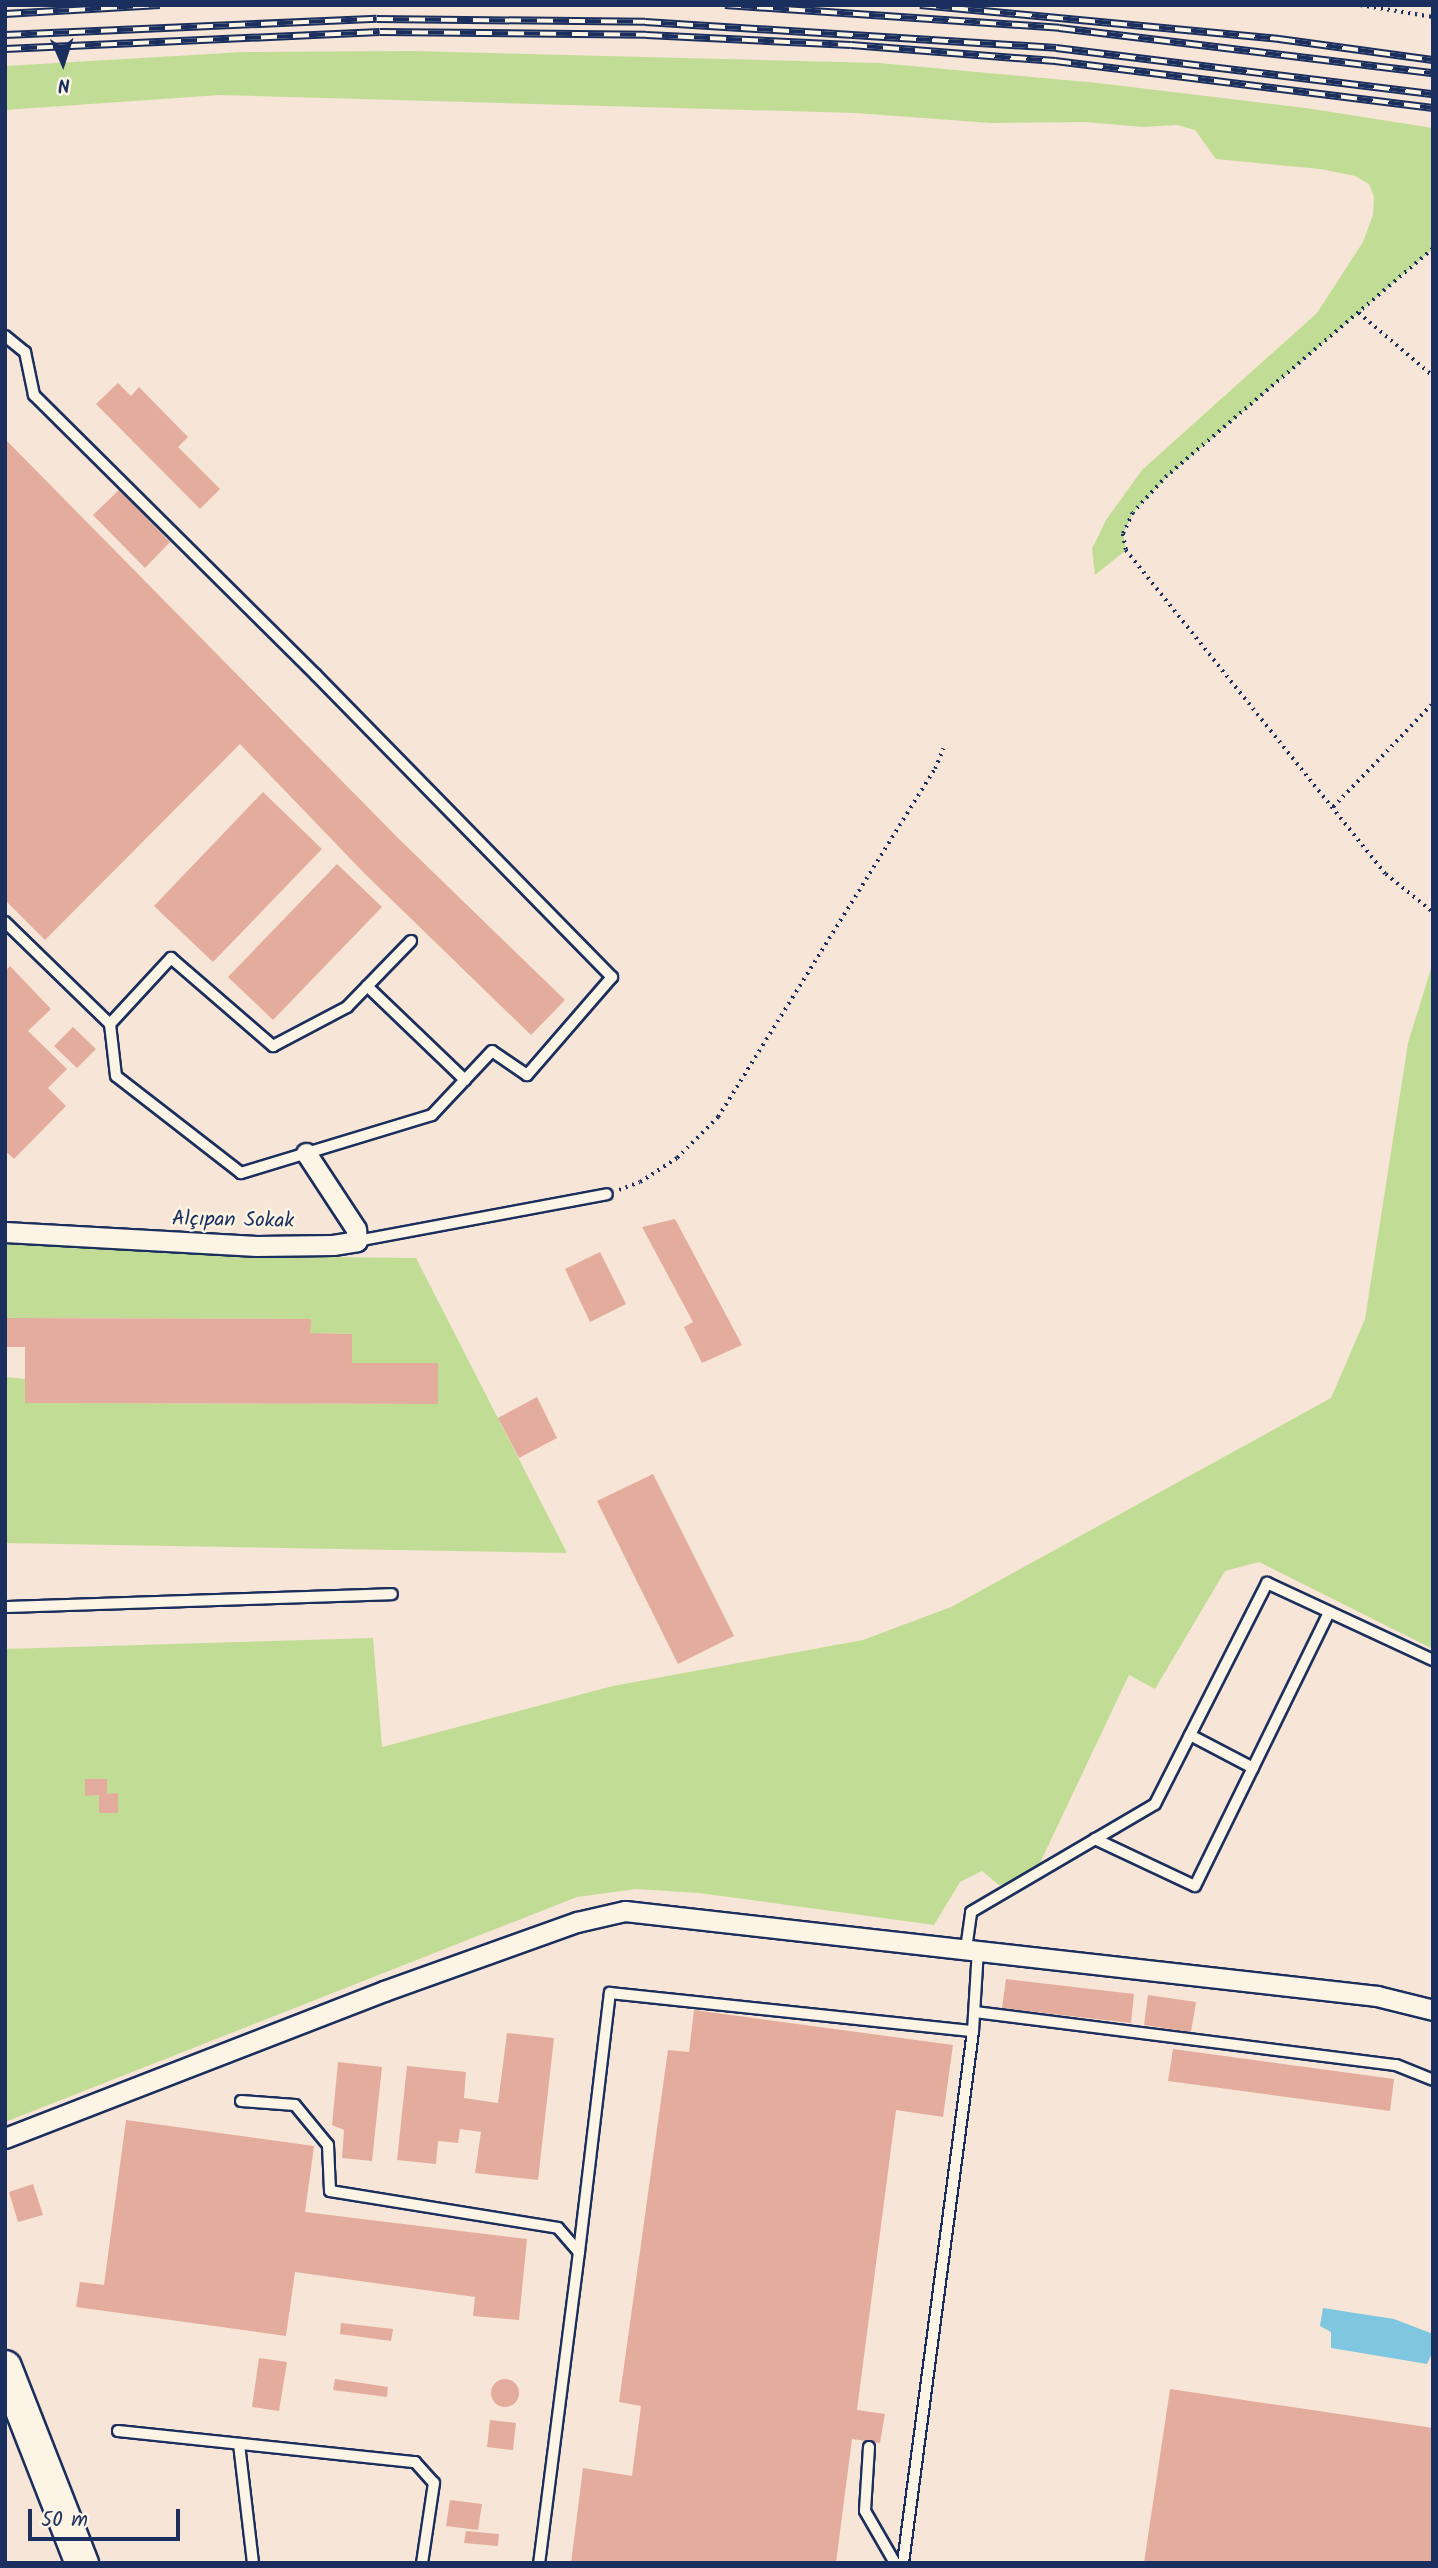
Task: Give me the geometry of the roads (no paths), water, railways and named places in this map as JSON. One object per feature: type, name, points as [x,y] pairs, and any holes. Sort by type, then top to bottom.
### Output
[{"type":"main road","points":[[5,2367],[82,2563]]},
{"type":"street","points":[[306,1153],[356,1229],[358,1241]]},
{"type":"street","name":"Alçıpan Sokak","points":[[5,1232],[128,1241],[257,1246],[333,1245],[358,1241]]},
{"type":"street","points":[[5,2138],[384,1991],[602,1914],[656,1912],[1377,1996],[1433,2010]]},
{"type":"lane","points":[[5,336],[25,352],[34,395],[316,675],[612,977],[527,1075],[492,1051],[432,1115],[241,1172],[116,1076],[110,1024],[5,922]]},
{"type":"lane","points":[[110,1024],[170,958],[273,1046],[346,1007],[411,941]]},
{"type":"lane","points":[[367,986],[466,1080]]},
{"type":"lane","points":[[358,1241],[607,1194]]},
{"type":"lane","points":[[903,2563],[975,2012],[971,1912],[1155,1804],[1267,1583],[1433,1660]]},
{"type":"lane","points":[[5,1607],[392,1594]]},
{"type":"lane","points":[[1095,1839],[1195,1886],[1329,1612]]},
{"type":"lane","points":[[1190,1735],[1253,1768]]},
{"type":"lane","points":[[539,2563],[610,1993],[973,2031]]},
{"type":"lane","points":[[975,2012],[1396,2065],[1433,2080]]},
{"type":"lane","points":[[241,2101],[295,2105],[328,2145],[330,2191],[558,2228],[579,2252]]},
{"type":"lane","points":[[118,2431],[415,2462],[434,2483],[422,2563]]},
{"type":"lane","points":[[239,2444],[253,2563]]},
{"type":"lane","points":[[869,2447],[865,2511],[895,2563]]},
{"type":"water","points":[[1323,2308],[1394,2319],[1433,2334],[1433,2351],[1427,2364],[1331,2348],[1331,2332],[1320,2326]]},
{"type":"railway","points":[[5,14],[160,5]]},
{"type":"railway","points":[[725,5],[1059,28],[1433,73]]},
{"type":"railway","points":[[920,5],[1279,39],[1433,60]]},
{"type":"railway","points":[[5,35],[377,19],[645,22],[1056,48],[1433,94]]},
{"type":"railway","points":[[5,49],[380,32],[646,35],[851,45],[1055,61],[1433,108]]}]
